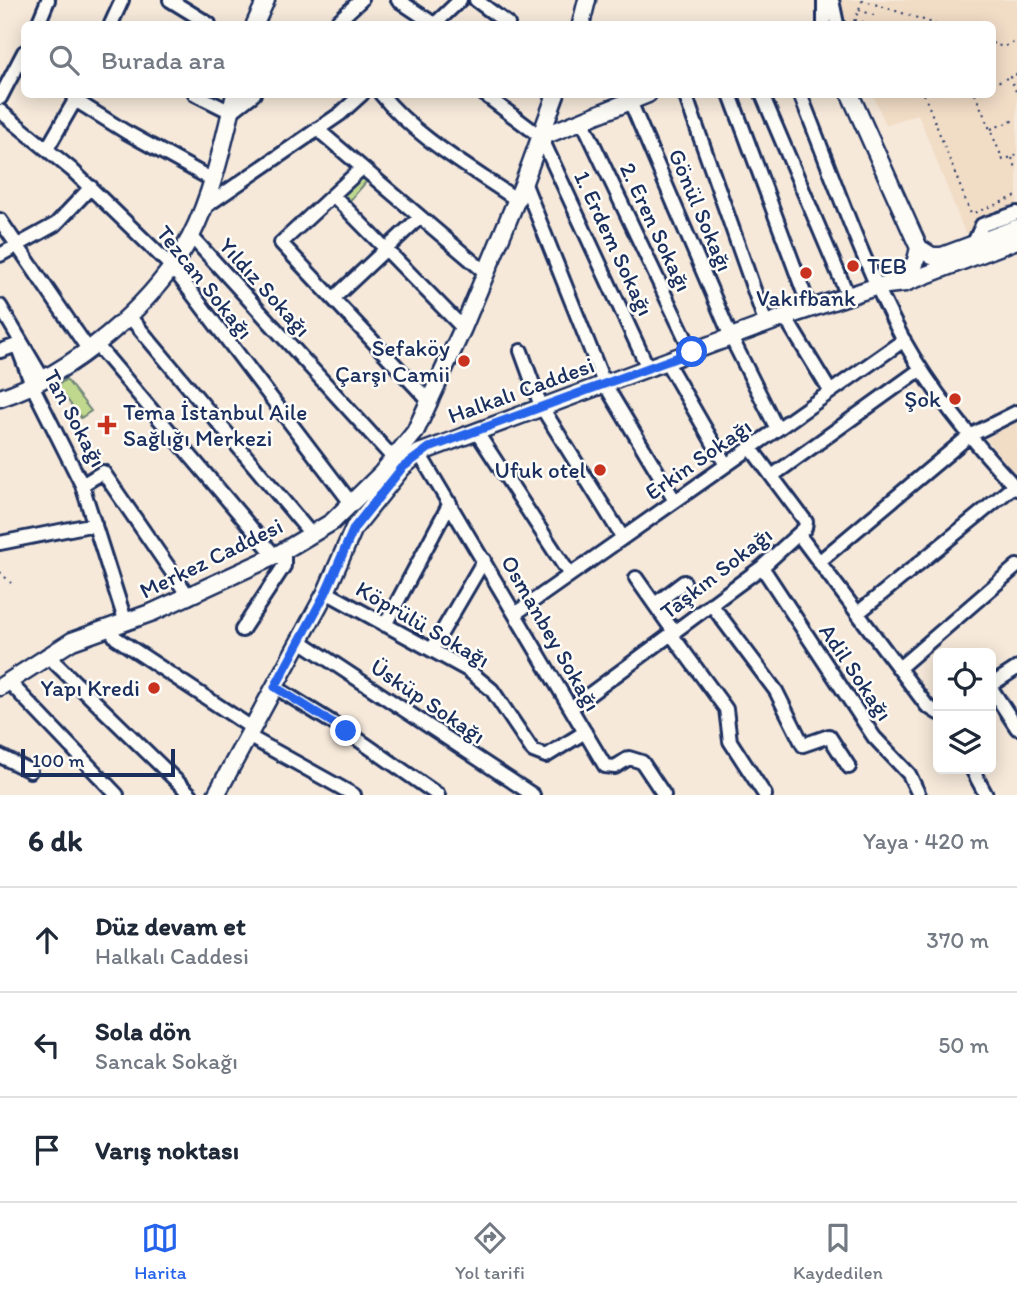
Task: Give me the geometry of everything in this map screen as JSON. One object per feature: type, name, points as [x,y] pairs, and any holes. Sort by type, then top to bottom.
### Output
[{"type":"main road","points":[[256,21],[266,0]]},
{"type":"main road","points":[[582,21],[587,0]]},
{"type":"main road","points":[[0,398],[38,382],[91,346],[128,316],[172,267],[191,236],[202,208],[233,98]]},
{"type":"main road","points":[[541,136],[638,98]]},
{"type":"main road","points":[[852,98],[919,248],[910,269],[878,286]]},
{"type":"main road","points":[[554,102],[556,117],[576,122]]},
{"type":"main road","name":"Merkez Caddesi","points":[[5,685],[72,641],[126,623],[189,597],[279,553],[332,522],[394,459],[415,432],[463,328],[517,200],[554,102]]},
{"type":"main road","name":"Halkalı Caddesi","points":[[216,795],[326,592],[354,528],[402,468],[424,451],[785,317],[878,286],[905,283],[1016,227]]},
{"type":"main road","name":"Halkalı Caddesi","points":[[919,248],[937,257],[1016,227]]},
{"type":"main road","points":[[415,432],[424,451]]},
{"type":"street","points":[[39,21],[48,0]]},
{"type":"street","points":[[112,21],[122,0]]},
{"type":"street","points":[[170,0],[204,21]]},
{"type":"street","points":[[338,21],[361,0]]},
{"type":"street","points":[[398,0],[430,21]]},
{"type":"street","points":[[438,21],[460,0]]},
{"type":"street","points":[[476,0],[504,21]]},
{"type":"street","points":[[824,0],[824,21]]},
{"type":"street","points":[[832,0],[836,21]]},
{"type":"street","points":[[0,98],[21,58]]},
{"type":"street","points":[[47,149],[75,98]]},
{"type":"street","points":[[78,98],[211,179]]},
{"type":"street","points":[[203,98],[231,112],[249,98]]},
{"type":"street","points":[[202,208],[317,129],[357,98]]},
{"type":"street","points":[[384,98],[430,140],[517,200]]},
{"type":"street","points":[[489,98],[541,136]]},
{"type":"street","points":[[686,98],[766,324]]},
{"type":"street","points":[[731,98],[810,309]]},
{"type":"street","points":[[764,98],[848,296]]},
{"type":"street","points":[[802,98],[878,286],[904,340],[921,369],[970,436],[1015,487],[858,612]]},
{"type":"street","name":"Gönül Sokağı","points":[[630,101],[731,337],[777,429]]},
{"type":"street","name":"Tezcan Sokağı","points":[[0,111],[91,187],[172,267],[351,503]]},
{"type":"street","name":"2. Eren Sokağı","points":[[576,122],[692,352]]},
{"type":"street","points":[[317,129],[486,273]]},
{"type":"street","name":"1. Erdem Sokağı","points":[[541,136],[648,368]]},
{"type":"street","points":[[362,167],[281,243],[429,401]]},
{"type":"street","points":[[524,182],[604,383],[675,501]]},
{"type":"street","points":[[0,256],[17,243],[56,224],[91,187]]},
{"type":"street","points":[[333,195],[463,328]]},
{"type":"street","points":[[334,298],[419,218]]},
{"type":"street","points":[[0,220],[52,299],[91,346],[279,553],[284,566],[242,630]]},
{"type":"street","name":"Yıldız Sokağı","points":[[191,236],[394,459]]},
{"type":"street","points":[[0,306],[38,382]]},
{"type":"street","points":[[128,316],[311,534]]},
{"type":"street","points":[[785,317],[830,391]]},
{"type":"street","name":"Erkin Sokağı","points":[[516,613],[904,340]]},
{"type":"street","name":"Tan Sokağı","points":[[0,351],[17,345],[38,382],[82,485],[103,472],[189,597]]},
{"type":"street","points":[[521,351],[541,406],[623,538]]},
{"type":"street","points":[[666,361],[726,465]]},
{"type":"street","points":[[772,476],[921,369]]},
{"type":"street","points":[[820,561],[970,436],[1017,412]]},
{"type":"street","points":[[476,432],[570,575]]},
{"type":"street","name":"Taşkın Sokağı","points":[[571,708],[762,567],[799,535],[806,522],[750,447]]},
{"type":"street","name":"Osmanbey Sokağı","points":[[424,451],[450,503],[605,766],[615,767],[629,758],[642,762],[664,795]]},
{"type":"street","points":[[82,485],[126,623]]},
{"type":"street","points":[[386,625],[450,503]]},
{"type":"street","points":[[0,543],[95,524]]},
{"type":"street","points":[[799,535],[927,706],[935,711]]},
{"type":"street","points":[[432,649],[484,560]]},
{"type":"street","points":[[899,667],[1017,566]]},
{"type":"street","name":"Adil Sokağı","points":[[762,567],[874,737],[909,774],[919,795]]},
{"type":"street","points":[[636,578],[726,709],[730,741],[765,795]]},
{"type":"street","points":[[655,604],[684,582]]},
{"type":"street","name":"Köprülü Sokağı","points":[[326,592],[432,649],[492,690],[533,751],[546,756],[585,732]]},
{"type":"street","points":[[712,604],[776,691],[803,745],[829,736],[849,767]]},
{"type":"street","points":[[110,629],[116,638],[250,732],[354,795]]},
{"type":"street","name":"Üsküp Sokağı","points":[[300,641],[533,795]]},
{"type":"street","points":[[47,655],[128,737],[191,795]]},
{"type":"street","points":[[996,683],[1017,668]]},
{"type":"street","points":[[5,685],[117,795]]},
{"type":"street","points":[[275,687],[346,731],[438,795]]},
{"type":"street","points":[[996,695],[1017,728]]},
{"type":"street","points":[[0,755],[30,771]]},
{"type":"street","points":[[975,774],[986,795]]},
{"type":"path","points":[[859,21],[855,20],[862,0],[927,21]]},
{"type":"path","points":[[858,10],[874,15]]},
{"type":"path","points":[[996,44],[1003,47],[1017,41]]},
{"type":"path","points":[[996,82],[1017,74]]},
{"type":"path","points":[[1010,77],[1017,94]]},
{"type":"path","points":[[926,98],[971,214],[1017,196]]},
{"type":"path","points":[[977,98],[1003,160],[1017,155]]},
{"type":"path","points":[[990,130],[1017,119]]},
{"type":"path","points":[[1012,157],[1017,170]]},
{"type":"path","points":[[0,572],[11,583]]},
{"type":"shaded area","points":[[833,0],[1017,0],[1017,211],[965,233],[918,114],[886,125],[874,98],[996,98],[996,21],[842,21]]},
{"type":"shaded area","points":[[1017,421],[1017,476],[986,439]]},
{"type":"green space","points":[[359,173],[367,181],[346,205],[337,196]]},
{"type":"green space","points":[[66,379],[91,411],[81,418],[57,386]]},
{"type":"place","name":"TEB","points":[[853,266]]},
{"type":"place","name":"Vakıfbank","points":[[806,273]]},
{"type":"place","name":"Sefaköy Çarşı Camii","points":[[464,361]]},
{"type":"place","name":"Şok","points":[[955,399]]},
{"type":"place","name":"Tema İstanbul Aile Sağlığı Merkezi","points":[[107,425]]},
{"type":"place","name":"Ufuk otel","points":[[600,470]]},
{"type":"place","name":"Yapı Kredi","points":[[154,688]]},
{"type":"route","points":[[346,731],[275,687],[326,592],[354,528],[402,468],[429,448],[692,352]]}]
